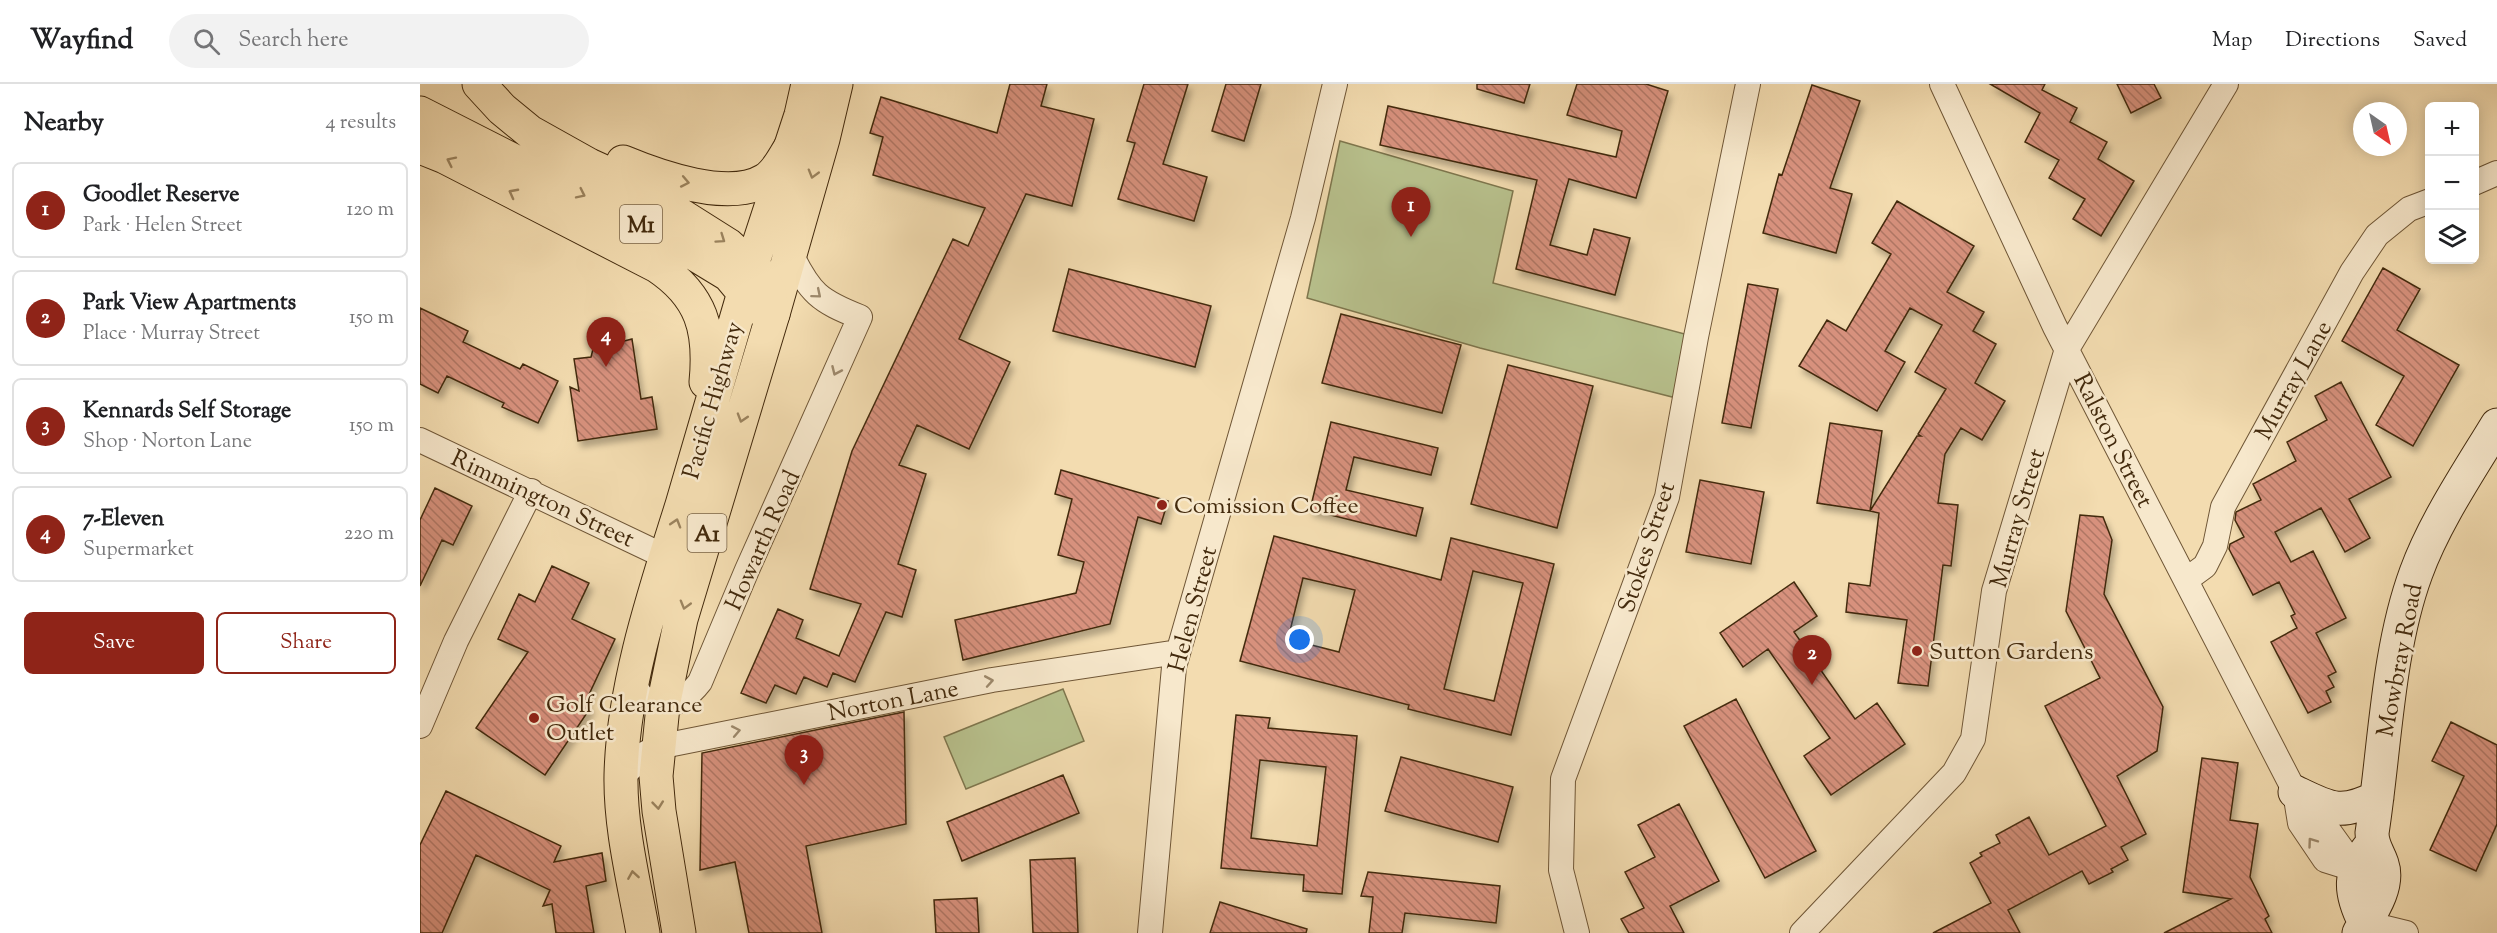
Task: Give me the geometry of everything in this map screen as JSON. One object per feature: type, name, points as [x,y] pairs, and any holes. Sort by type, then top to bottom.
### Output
[{"type":"main road","points":[[481,84],[525,116],[626,164],[659,177],[681,182],[723,188],[754,185],[771,176],[790,148]]},
{"type":"main road","points":[[481,84],[502,109],[530,132],[589,165],[633,185],[711,233],[748,279],[761,275],[769,291],[773,314]]},
{"type":"main road","name":"Pacific Highway","points":[[643,933],[623,817],[621,778],[624,730],[633,681],[666,557],[808,84]]},
{"type":"main road","name":"Pacific Highway","points":[[679,933],[659,811],[656,776],[663,706],[681,619],[791,254],[836,84]]},
{"type":"main road","name":"M1","points":[[420,113],[669,238],[729,275],[748,279]]},
{"type":"main road","name":"M1","points":[[420,147],[445,157],[657,266],[680,284],[698,310],[708,341],[698,453]]},
{"type":"main road","name":"A1","points":[[748,279],[759,362]]},
{"type":"main road","name":"Mowbray Road","points":[[2362,928],[2380,895],[2383,866],[2364,857],[2377,797],[2396,653],[2410,590],[2417,570],[2450,504],[2497,426]]},
{"type":"main road","points":[[2295,792],[2328,808],[2344,810],[2377,797]]},
{"type":"street","name":"Helen Street","points":[[1149,933],[1174,667],[1303,218],[1335,84]]},
{"type":"street","name":"Stokes Street","points":[[1577,933],[1561,870],[1563,779],[1667,497],[1696,337],[1748,84]]},
{"type":"street","name":"Ralston Street","points":[[1942,84],[2067,349],[2295,792],[2300,823],[2325,860],[2364,857]]},
{"type":"street","name":"Murray Street","points":[[1802,933],[1954,773],[1973,739],[1994,591],[2067,349],[2226,84]]},
{"type":"street","points":[[2479,181],[2497,173]]},
{"type":"street","name":"Murray Lane","points":[[2186,580],[2205,567],[2215,546],[2223,507],[2352,272],[2378,235],[2409,209],[2425,203]]},
{"type":"street","name":"Howarth Road","points":[[663,706],[675,704],[689,696],[700,682],[747,570],[860,317],[836,308],[812,291],[791,254]]},
{"type":"street","name":"Rimmington Street","points":[[420,440],[666,557]]},
{"type":"street","points":[[420,726],[456,641],[531,491]]},
{"type":"street","name":"Norton Lane","points":[[621,778],[646,753],[658,747],[992,680],[1178,652]]},
{"type":"street","points":[[633,681],[644,698],[653,704],[663,706]]},
{"type":"street","points":[[2362,928],[2406,933]]},
{"type":"green space","points":[[1340,141],[1513,191],[1493,283],[1696,337],[1684,400],[1480,348],[1307,298]]},
{"type":"green space","points":[[1063,689],[1084,741],[966,789],[944,737]]},
{"type":"building","points":[[1010,84],[1047,84],[1041,106],[1094,119],[1072,206],[1026,194],[959,339],[1010,362],[969,449],[917,425],[899,465],[926,474],[898,564],[916,570],[902,617],[886,612],[855,682],[833,673],[827,687],[804,677],[796,694],[775,685],[766,703],[741,693],[778,609],[803,620],[796,638],[839,656],[861,604],[810,589],[852,451],[953,239],[968,246],[985,208],[873,175],[883,137],[870,133],[881,97],[997,133]]},
{"type":"building","points":[[1144,84],[1188,84],[1163,164],[1207,177],[1194,221],[1118,199],[1135,143],[1127,141]]},
{"type":"building","points":[[1226,84],[1261,84],[1244,141],[1212,131]]},
{"type":"building","points":[[1477,84],[1530,84],[1524,103],[1477,89]]},
{"type":"building","points":[[1577,84],[1646,84],[1668,91],[1636,198],[1569,179],[1550,245],[1587,255],[1594,229],[1630,238],[1615,295],[1516,269],[1537,180],[1380,145],[1388,106],[1616,157],[1622,131],[1567,115]]},
{"type":"building","points":[[1990,84],[2045,84],[2042,90],[2077,108],[2070,122],[2107,142],[2098,159],[2134,181],[2101,236],[2073,219],[2085,199],[2049,178],[2059,160],[2025,142],[2040,113]]},
{"type":"building","points":[[2117,84],[2154,84],[2161,98],[2131,113]]},
{"type":"building","points":[[1812,85],[1860,101],[1830,188],[1852,194],[1836,253],[1763,233],[1779,174],[1782,175]]},
{"type":"building","points":[[1897,201],[1974,246],[1947,292],[1984,312],[1973,331],[1996,344],[1975,383],[2005,401],[1982,440],[1961,428],[1945,454],[1938,503],[1958,505],[1951,566],[1943,565],[1928,686],[1898,683],[1907,620],[1846,612],[1849,583],[1870,586],[1879,513],[1870,511],[1917,436],[1921,436],[1918,434],[1946,389],[1915,372],[1942,325],[1910,308],[1885,351],[1905,362],[1877,411],[1799,366],[1827,320],[1846,331],[1891,254],[1872,243]]},
{"type":"building","points":[[2383,268],[2420,289],[2397,330],[2459,365],[2413,446],[2376,425],[2404,376],[2342,341]]},
{"type":"building","points":[[1069,269],[1211,306],[1195,367],[1053,331]]},
{"type":"building","points":[[1748,284],[1778,289],[1751,428],[1722,423]]},
{"type":"building","points":[[420,308],[468,331],[463,342],[520,369],[523,364],[558,381],[538,423],[502,407],[504,403],[447,376],[438,393],[420,384]]},
{"type":"building","points":[[1341,314],[1461,345],[1442,413],[1322,383]]},
{"type":"building","points":[[632,339],[641,399],[652,397],[657,429],[578,441],[570,387],[579,391],[574,359],[591,357],[593,349]]},
{"type":"building","points":[[1508,365],[1593,386],[1557,528],[1471,504]]},
{"type":"building","points":[[2341,382],[2391,477],[2349,499],[2370,538],[2345,552],[2321,508],[2275,532],[2291,562],[2313,551],[2346,618],[2316,633],[2336,672],[2328,676],[2334,687],[2326,691],[2331,702],[2308,713],[2271,642],[2297,628],[2291,616],[2295,614],[2279,582],[2253,595],[2229,549],[2230,544],[2244,537],[2235,520],[2236,512],[2261,500],[2253,484],[2296,461],[2287,442],[2327,420],[2315,396]]},
{"type":"building","points":[[1331,422],[1438,448],[1431,475],[1354,457],[1346,490],[1423,508],[1416,536],[1310,510]]},
{"type":"building","points":[[1830,423],[1882,431],[1870,511],[1817,503]]},
{"type":"building","points":[[1061,470],[1168,501],[1161,524],[1138,517],[1110,624],[963,660],[955,620],[1076,593],[1084,562],[1058,555],[1072,499],[1055,494]]},
{"type":"building","points":[[1700,480],[1764,492],[1751,564],[1686,552]]},
{"type":"building","points":[[435,488],[472,506],[453,545],[442,540],[420,586],[420,520]]},
{"type":"building","points":[[2080,515],[2103,517],[2112,540],[2104,594],[2163,707],[2157,751],[2117,776],[2146,834],[2121,847],[2128,860],[2111,869],[2113,872],[2089,884],[2082,871],[2008,910],[2020,933],[1933,933],[1991,903],[1970,863],[1982,856],[1980,853],[2000,843],[1996,835],[2029,817],[2049,855],[2106,826],[2045,706],[2100,678],[2066,611]]},
{"type":"building","points":[[1274,536],[1441,580],[1451,538],[1554,564],[1511,735],[1408,709],[1409,705],[1240,661]],"holes":[[[1473,571],[1523,583],[1494,701],[1444,689]],[[1303,578],[1355,590],[1339,652],[1288,639]]]},
{"type":"building","points":[[552,566],[589,583],[572,619],[615,639],[585,703],[591,707],[545,775],[476,728],[528,652],[498,639],[519,594],[535,602]]},
{"type":"building","points":[[1794,582],[1817,616],[1794,632],[1855,719],[1877,703],[1905,744],[1831,795],[1804,756],[1830,738],[1768,649],[1743,667],[1720,633]]},
{"type":"building","points":[[1736,699],[1816,851],[1765,878],[1684,726]]},
{"type":"building","points":[[904,712],[906,824],[806,846],[822,933],[749,933],[735,862],[700,870],[702,753]]},
{"type":"building","points":[[1236,715],[1270,718],[1268,728],[1357,736],[1342,894],[1303,891],[1304,875],[1221,868]],"holes":[[[1260,760],[1326,767],[1317,846],[1251,838]]]},
{"type":"building","points":[[2451,722],[2497,745],[2497,824],[2476,871],[2430,850],[2464,776],[2432,761]]},
{"type":"building","points":[[1401,757],[1513,787],[1498,842],[1385,811]]},
{"type":"building","points":[[2202,758],[2238,763],[2230,820],[2258,824],[2250,877],[2269,916],[2265,919],[2272,933],[2164,933],[2231,899],[2183,892]]},
{"type":"building","points":[[1063,775],[1079,813],[962,861],[947,822]]},
{"type":"building","points":[[446,791],[561,846],[554,862],[602,853],[606,881],[586,886],[594,933],[556,933],[552,904],[543,906],[550,890],[476,855],[442,933],[420,933],[420,845]]},
{"type":"building","points":[[1679,804],[1719,881],[1670,906],[1684,933],[1629,933],[1621,919],[1644,908],[1625,872],[1655,857],[1638,825]]},
{"type":"building","points":[[1075,858],[1078,933],[1033,933],[1030,860]]},
{"type":"building","points":[[1368,872],[1500,886],[1496,923],[1405,913],[1402,933],[1369,933],[1373,897],[1361,896]]},
{"type":"building","points":[[977,898],[979,933],[936,933],[934,900]]},
{"type":"building","points":[[1220,902],[1307,929],[1306,933],[1210,933]]},
{"type":"place","name":"Goodlet Reserve","points":[[1411,237]]},
{"type":"place","name":"7-Eleven","points":[[606,367]]},
{"type":"place","name":"Comission Coffee","points":[[1162,505]]},
{"type":"place","name":"Sutton Gardens","points":[[1917,651]]},
{"type":"place","name":"Park View Apartments","points":[[1812,685]]},
{"type":"place","name":"Golf Clearance Outlet","points":[[534,718]]},
{"type":"place","name":"Kennards Self Storage","points":[[804,785]]}]
